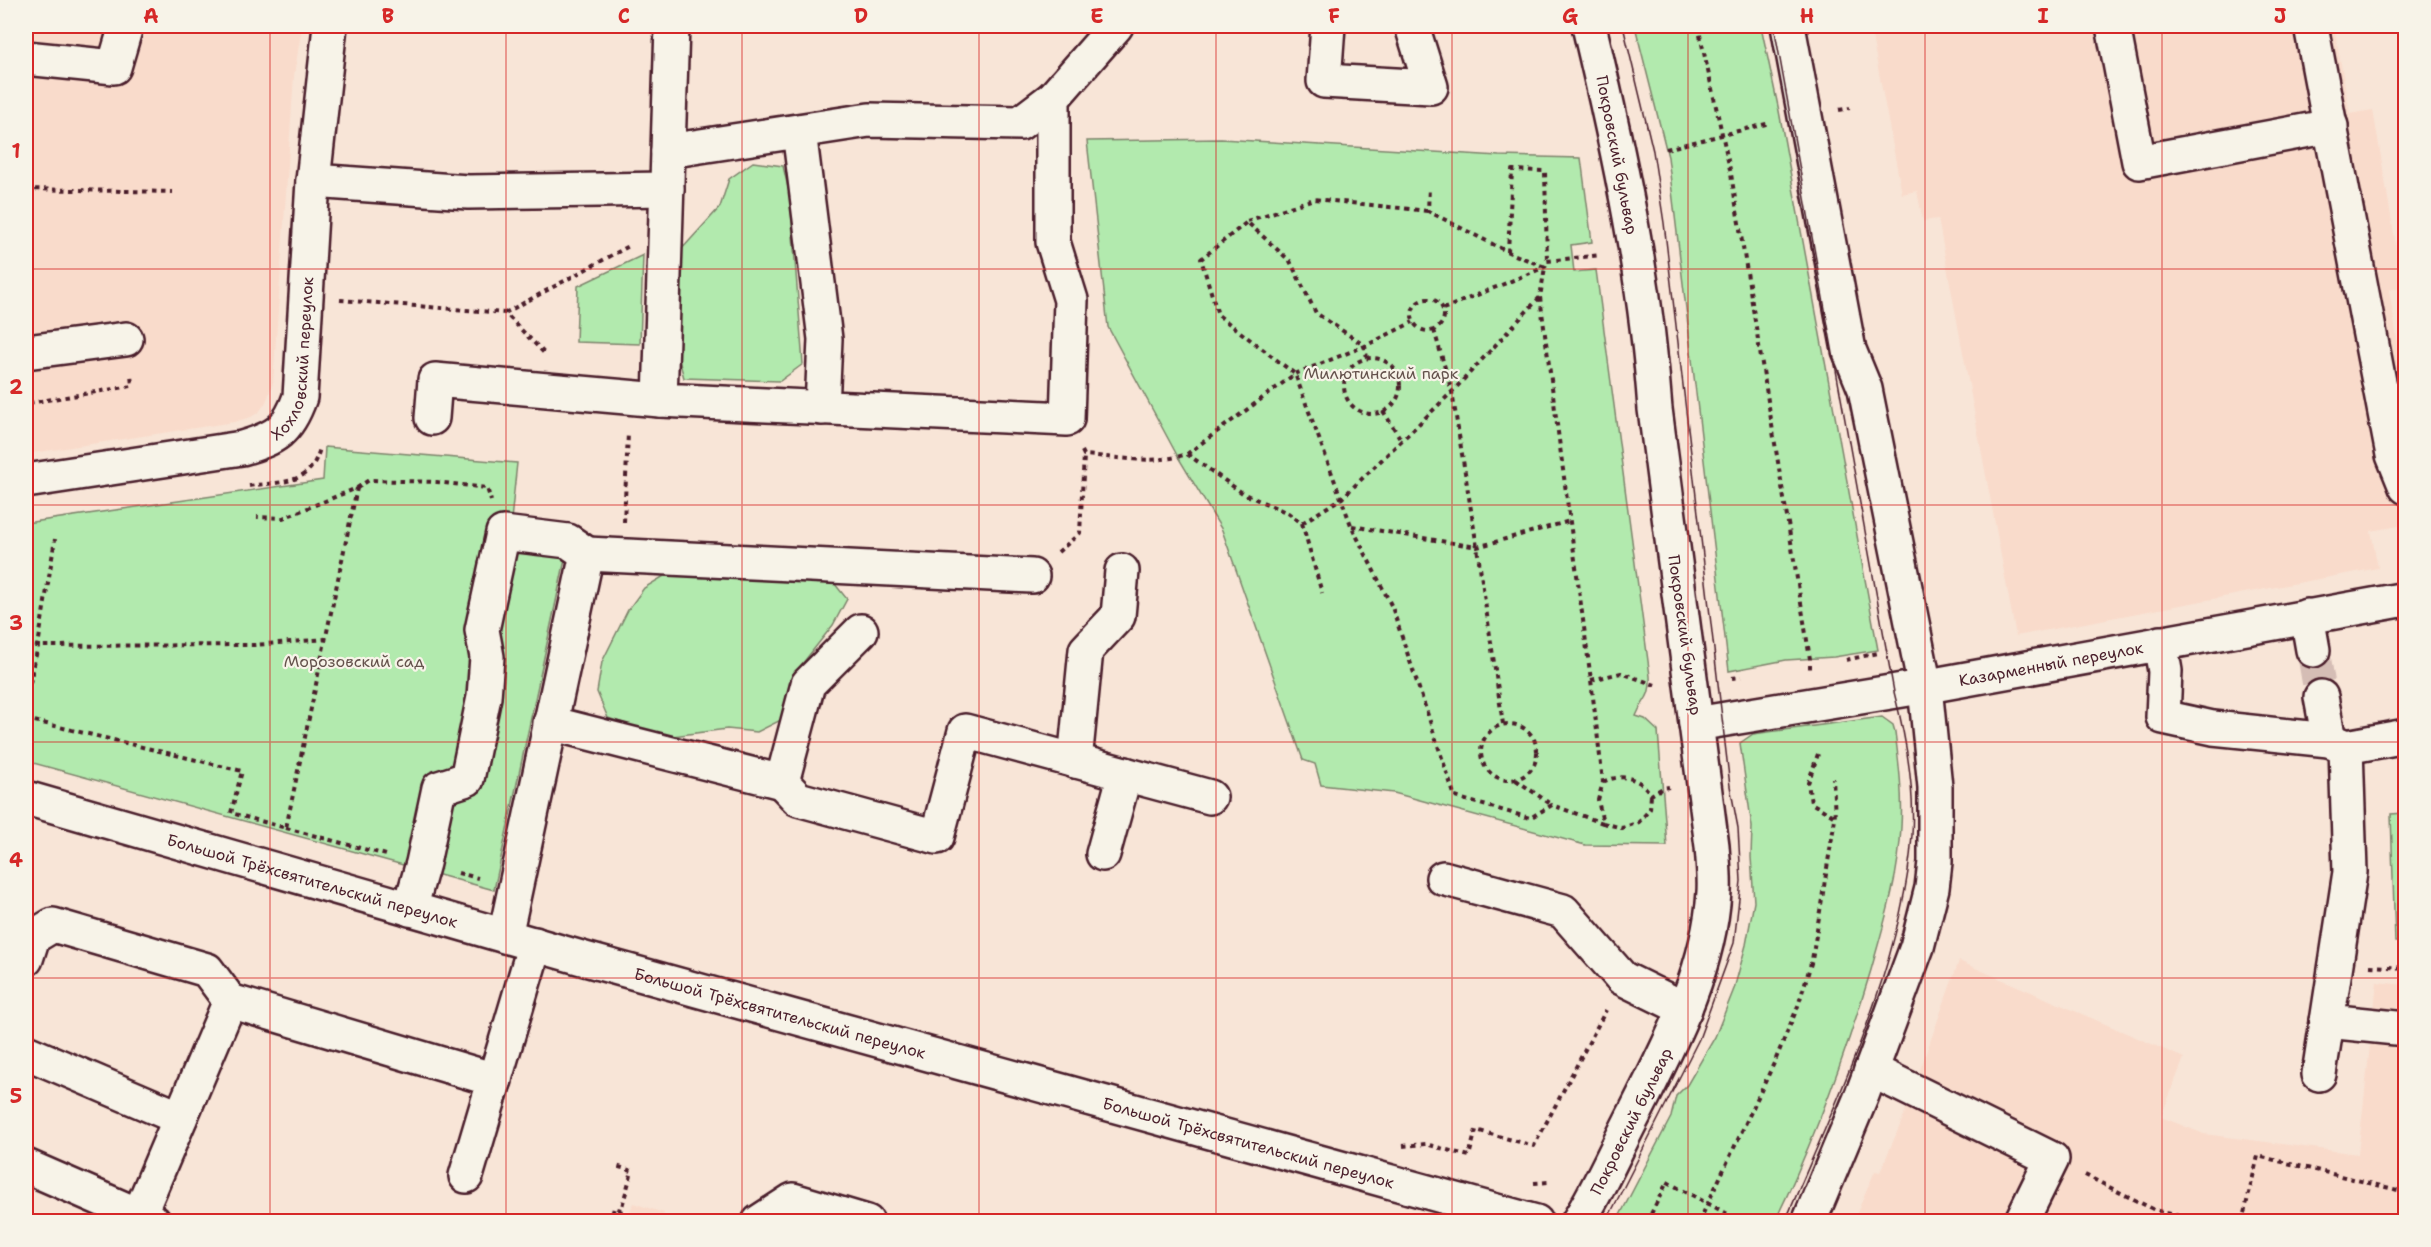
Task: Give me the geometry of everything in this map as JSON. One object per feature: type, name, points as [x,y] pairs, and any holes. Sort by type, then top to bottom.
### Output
[{"type":"street","points":[[26,58],[114,67],[126,26]]},
{"type":"street","name":"Хохловский переулок","points":[[26,481],[242,448],[269,440],[287,425],[300,397],[312,181],[330,26]]},
{"type":"street","points":[[660,400],[672,26]]},
{"type":"street","points":[[668,151],[869,120],[1020,123],[1053,98],[1116,26]]},
{"type":"street","points":[[1328,26],[1324,81],[1431,87],[1412,26]]},
{"type":"street","name":"Покровский бульвар","points":[[1578,1221],[1685,1009],[1701,970],[1711,922],[1714,890],[1713,846],[1655,409],[1651,349],[1620,157],[1589,26]]},
{"type":"street","points":[[1788,26],[1849,350],[1865,388],[1925,687],[1935,799],[1936,844],[1932,888],[1917,947],[1871,1071],[1809,1221]]},
{"type":"street","points":[[2113,26],[2139,162],[2331,126]]},
{"type":"street","points":[[2312,26],[2393,455],[2406,487]]},
{"type":"street","points":[[432,418],[435,380],[660,400],[1067,419],[1071,300],[1053,242],[1053,98]]},
{"type":"street","points":[[799,130],[825,339],[822,408]]},
{"type":"street","points":[[312,181],[468,192],[667,189]]},
{"type":"street","points":[[26,352],[128,352]]},
{"type":"street","points":[[410,909],[423,863],[439,788],[466,779],[484,697],[487,657],[482,630],[502,533],[568,541],[587,554],[1032,576]]},
{"type":"street","points":[[466,1176],[495,1080],[520,940],[550,723],[587,554]]},
{"type":"street","points":[[1075,761],[1086,650],[1118,616],[1122,571]]},
{"type":"street","name":"Казарменный переулок","points":[[1696,724],[1925,687],[2406,599]]},
{"type":"street","points":[[2307,616],[2313,650]]},
{"type":"street","points":[[782,782],[808,684],[861,631]]},
{"type":"street","points":[[2160,643],[2165,672],[2163,717],[2213,728],[2337,743],[2406,736]]},
{"type":"street","points":[[2319,1074],[2350,872],[2337,743],[2321,697]]},
{"type":"street","points":[[550,723],[782,782],[798,799],[937,837],[965,731],[1210,797]]},
{"type":"street","points":[[1103,854],[1125,774]]},
{"type":"street","name":"Большой Трёхсвятительский переулок","points":[[26,798],[520,940],[1536,1221]]},
{"type":"street","points":[[1443,878],[1563,911],[1622,978],[1685,1009]]},
{"type":"street","points":[[26,959],[33,937],[53,925],[207,970],[230,1001],[495,1080]]},
{"type":"street","points":[[26,1166],[147,1218],[180,1118],[230,1001]]},
{"type":"street","points":[[2327,1021],[2406,1029]]},
{"type":"street","points":[[26,1052],[180,1118]]},
{"type":"street","points":[[1871,1071],[2052,1159],[2021,1221]]},
{"type":"street","points":[[759,1221],[793,1200],[867,1221]]},
{"type":"path","points":[[1698,26],[1723,135],[1810,659],[1809,675]]},
{"type":"path","points":[[1666,149],[1780,120]]},
{"type":"path","points":[[1508,252],[1512,170],[1545,171],[1548,261],[1540,297],[1591,680],[1603,782],[1598,800],[1603,824]]},
{"type":"path","points":[[1428,211],[1429,187]]},
{"type":"path","points":[[26,189],[174,192]]},
{"type":"path","points":[[1545,267],[1508,252],[1428,211],[1314,199],[1246,222],[1201,259],[1218,315],[1295,374],[1351,525],[1392,607],[1455,797],[1530,818],[1552,805]]},
{"type":"path","points":[[1246,222],[1290,261],[1316,313],[1365,345]]},
{"type":"path","points":[[334,300],[505,313],[666,226]]},
{"type":"path","points":[[1548,261],[1601,255]]},
{"type":"path","points":[[1443,309],[1545,267]]},
{"type":"path","points":[[1302,523],[1342,498],[1452,392],[1540,297]]},
{"type":"path","points":[[1426,298],[1435,300],[1443,309],[1443,322],[1434,330],[1421,330],[1413,322],[1412,311],[1420,301],[1426,298]]},
{"type":"path","points":[[505,313],[583,393]]},
{"type":"path","points":[[1084,455],[1146,459],[1178,457],[1187,454],[1295,374],[1413,322]]},
{"type":"path","points":[[1434,330],[1452,392],[1478,547],[1503,724]]},
{"type":"path","points":[[1365,345],[1366,358]]},
{"type":"path","points":[[29,403],[132,386],[128,352]]},
{"type":"path","points":[[1366,358],[1378,358],[1388,363],[1396,370],[1400,380],[1395,401],[1383,411],[1372,414],[1362,411],[1353,405],[1347,396],[1345,386],[1347,375],[1353,366],[1366,358]]},
{"type":"path","points":[[1383,411],[1402,441]]},
{"type":"path","points":[[1032,576],[1080,533],[1084,455],[1067,419]]},
{"type":"path","points":[[1187,454],[1244,494],[1288,513],[1302,523],[1322,593]]},
{"type":"path","points":[[624,513],[627,461]]},
{"type":"path","points":[[257,517],[283,518],[357,488],[369,480],[437,482],[487,488],[502,533]]},
{"type":"path","points":[[286,828],[357,488]]},
{"type":"path","points":[[1351,525],[1478,547],[1570,521]]},
{"type":"path","points":[[26,701],[38,646],[55,538]]},
{"type":"path","points":[[26,644],[38,646],[255,645],[327,639]]},
{"type":"path","points":[[1591,680],[1621,673],[1657,686]]},
{"type":"path","points":[[1732,678],[1740,677]]},
{"type":"path","points":[[26,719],[242,771],[231,813],[390,856]]},
{"type":"path","points":[[1503,724],[1512,724],[1528,731],[1537,746],[1538,755],[1531,771],[1515,780],[1496,777],[1488,771],[1481,753],[1482,743],[1487,735],[1503,724]]},
{"type":"path","points":[[1818,754],[1808,783],[1811,803],[1835,818]]},
{"type":"path","points":[[1515,780],[1552,805],[1603,824],[1622,828],[1639,822],[1650,809],[1652,795],[1644,784],[1631,778],[1614,777],[1603,782]]},
{"type":"path","points":[[1699,1221],[1775,1061],[1798,1006],[1812,960],[1835,818],[1833,778]]},
{"type":"path","points":[[1652,795],[1669,787]]},
{"type":"path","points":[[1403,1146],[1426,1144],[1469,1156],[1476,1130],[1534,1146],[1622,978]]},
{"type":"path","points":[[2242,1221],[2258,1156],[2406,1192]]},
{"type":"path","points":[[2052,1159],[2156,1210],[2203,1221]]},
{"type":"path","points":[[610,1221],[614,1208],[621,1210],[632,1171],[616,1166]]},
{"type":"path","points":[[1647,1221],[1667,1182],[1743,1221]]},
{"type":"shaded area","points":[[26,26],[302,26],[294,76],[273,383],[266,402],[259,412],[251,417],[234,422],[26,454]]},
{"type":"shaded area","points":[[1870,26],[2334,26],[2350,114],[2373,110],[2403,287],[2389,290],[2405,388],[2405,525],[2371,531],[2378,568],[2016,636],[1938,219],[1923,221],[1917,191],[1902,194]]},
{"type":"shaded area","points":[[1959,961],[2184,1058],[2161,1117],[2204,1134],[2358,1154],[2377,982],[2405,985],[2405,1221],[1853,1222],[1875,1171],[1880,1172],[1901,1123]]},
{"type":"shaded area","points":[[633,1203],[664,1213],[661,1221],[627,1221]]},
{"type":"green space","points":[[1635,26],[1761,26],[1779,111],[1878,650],[1834,657],[1786,660],[1729,671],[1668,157]]},
{"type":"green space","name":"Милютинский парк","points":[[1221,139],[1499,156],[1581,158],[1592,242],[1571,245],[1574,272],[1596,270],[1650,676],[1648,694],[1636,716],[1645,719],[1658,731],[1667,846],[1585,845],[1394,793],[1321,785],[1315,764],[1303,760],[1222,530],[1178,457],[1108,327],[1087,141]]},
{"type":"green space","points":[[753,162],[783,166],[790,196],[803,364],[780,381],[684,378],[676,349],[680,251],[720,207],[729,179]]},
{"type":"green space","points":[[643,255],[640,344],[576,342],[578,286]]},
{"type":"green space","name":"Морозовский сад","points":[[325,447],[517,463],[511,520],[566,555],[494,890],[26,761],[26,523],[323,480]]},
{"type":"green space","points":[[669,573],[830,578],[847,599],[833,625],[798,669],[794,697],[783,719],[757,732],[727,729],[665,737],[608,718],[597,692],[602,662],[628,610],[644,588]]},
{"type":"green space","points":[[1882,717],[1893,725],[1895,732],[1900,780],[1900,845],[1894,882],[1886,917],[1851,1034],[1816,1129],[1775,1221],[1617,1221],[1671,1117],[1676,1096],[1687,1085],[1715,1037],[1734,989],[1746,945],[1754,902],[1752,827],[1740,743],[1753,734]]},
{"type":"green space","points":[[2405,813],[2405,942],[2395,942],[2391,814]]},
{"type":"tunnel","points":[[2313,650],[2321,697]]},
{"type":"tram line","points":[[1606,1222],[1699,1039],[1734,943],[1741,881],[1738,828],[1730,786],[1664,223],[1653,151],[1623,26]]},
{"type":"tram line","points":[[1774,26],[1894,692],[1906,745],[1913,817],[1906,884],[1881,983],[1845,1082],[1785,1222]]}]
